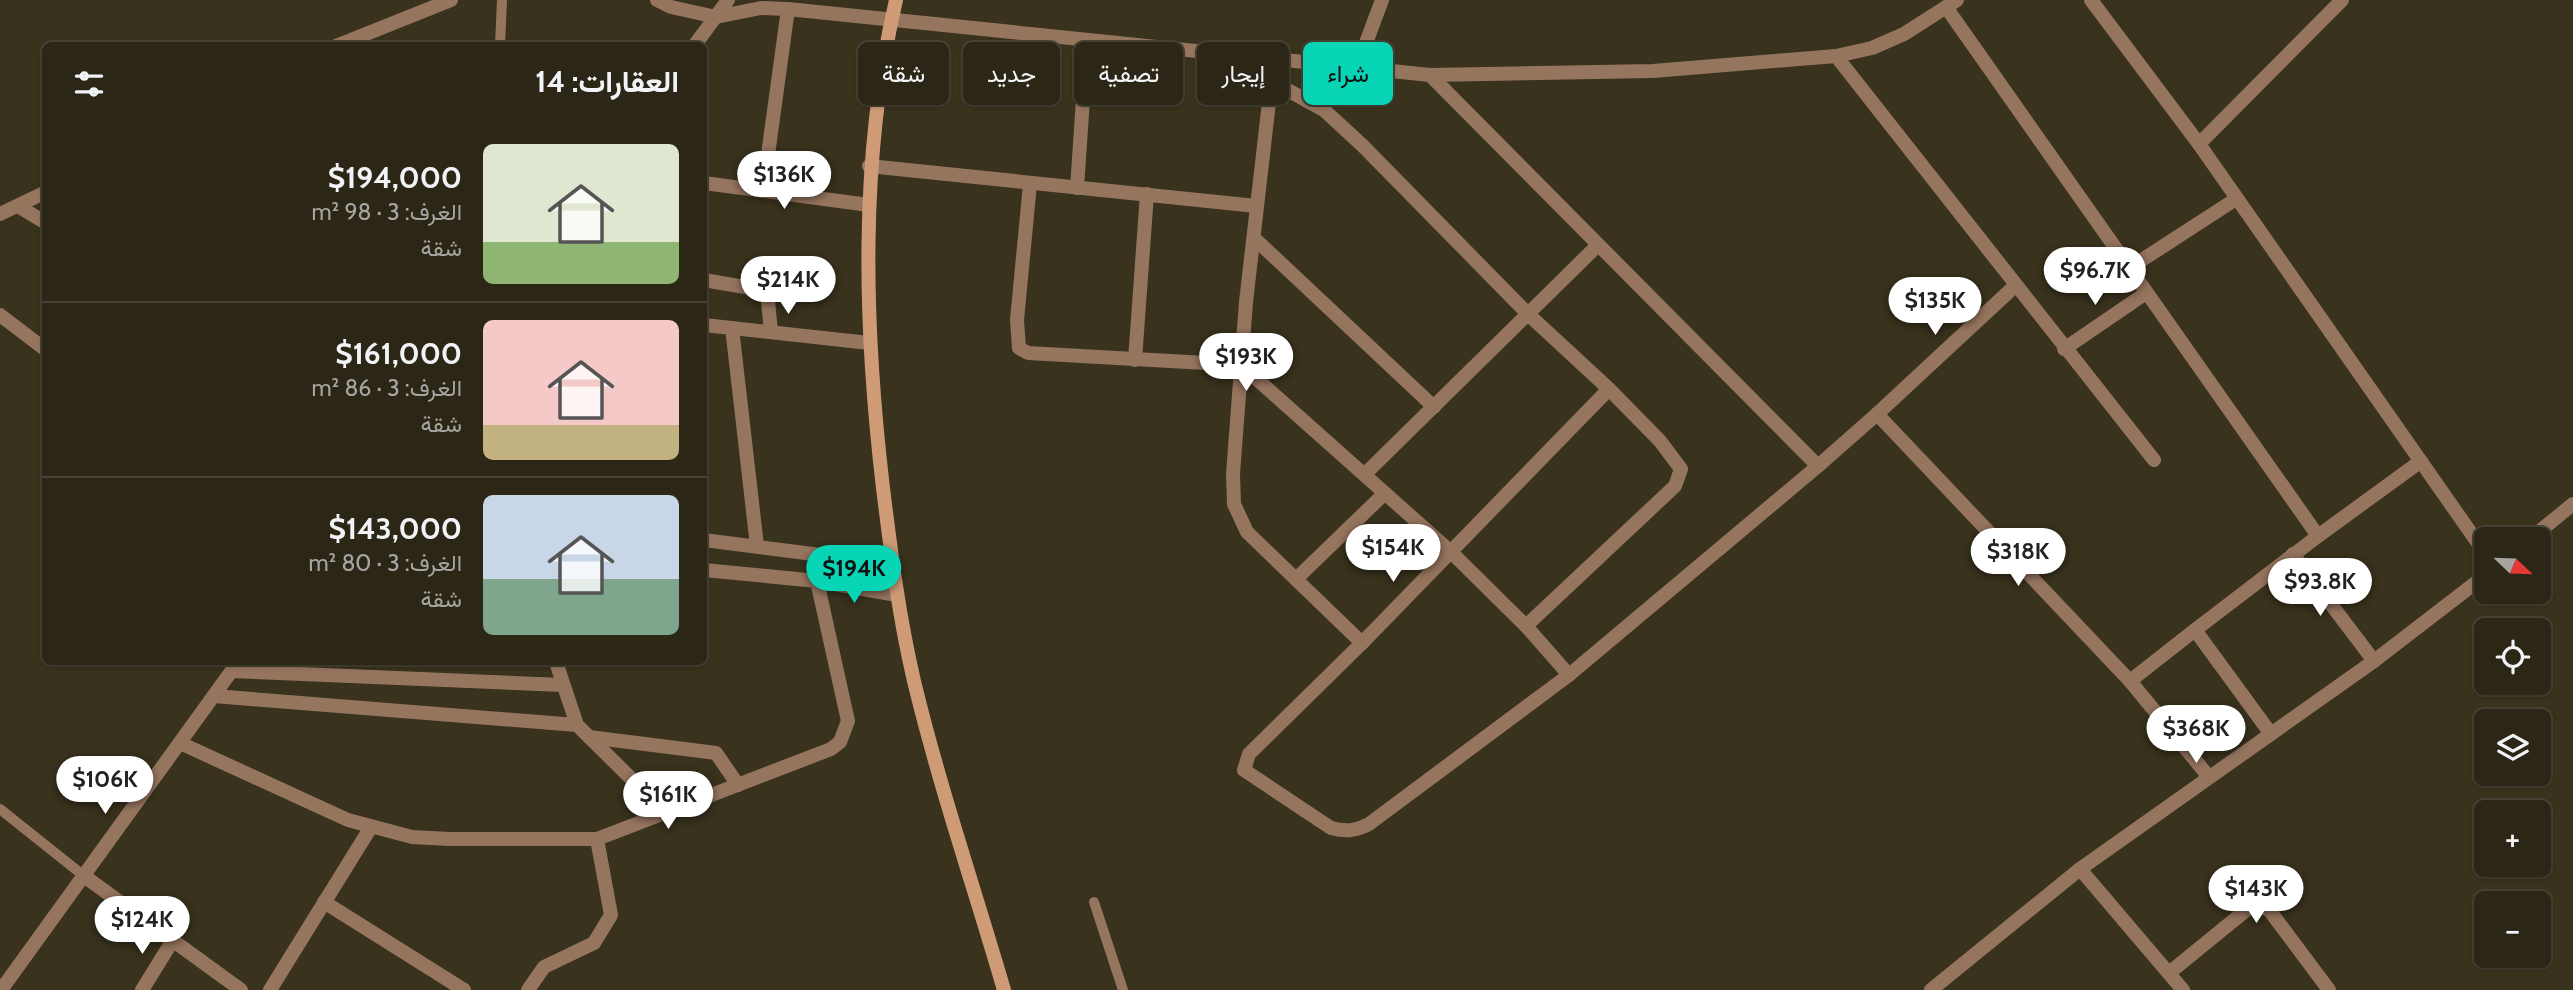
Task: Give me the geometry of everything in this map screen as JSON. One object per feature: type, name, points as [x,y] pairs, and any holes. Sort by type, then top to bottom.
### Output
[{"type":"main road","points":[[896,0],[869,166],[869,343],[891,564],[928,733],[1004,990]]},
{"type":"street","points":[[346,42],[451,0]]},
{"type":"street","points":[[657,0],[671,7],[716,17],[761,8],[788,9],[1197,51]]},
{"type":"street","points":[[698,42],[728,0]]},
{"type":"street","points":[[1366,42],[1382,0]]},
{"type":"street","points":[[2091,0],[2199,144],[2474,537]]},
{"type":"street","points":[[2199,144],[2342,0]]},
{"type":"street","points":[[1393,71],[1430,75],[1653,71],[1836,56],[1872,48],[1904,34],[1952,4],[2128,269],[2318,536]]},
{"type":"street","points":[[763,191],[788,9]]},
{"type":"street","points":[[1077,188],[1087,40]]},
{"type":"street","points":[[1836,56],[2154,460]]},
{"type":"street","points":[[1430,75],[1818,466]]},
{"type":"street","points":[[1289,91],[1324,110],[1529,315],[1609,390],[1671,454],[1681,469],[1679,479],[1526,626]]},
{"type":"street","points":[[1268,105],[1241,365],[1240,411],[1233,474],[1234,504],[1238,519],[1247,532],[1362,643]]},
{"type":"street","points":[[869,166],[1256,205]]},
{"type":"street","points":[[707,183],[869,205]]},
{"type":"street","points":[[1030,184],[1017,320],[1019,348],[1028,353],[1241,365],[1451,551],[1526,626],[1569,675]]},
{"type":"street","points":[[0,215],[42,194]]},
{"type":"street","points":[[1135,360],[1147,194]]},
{"type":"street","points":[[2128,269],[2235,199]]},
{"type":"street","points":[[18,206],[42,221]]},
{"type":"street","points":[[1254,238],[1434,407]]},
{"type":"street","points":[[1365,474],[1598,245]]},
{"type":"street","points":[[707,281],[767,291],[771,332]]},
{"type":"street","points":[[1609,390],[1362,643],[1249,754],[1244,764],[1247,774],[1341,831],[1369,824],[1569,675],[1878,414],[2016,285]]},
{"type":"street","points":[[2064,349],[2147,293]]},
{"type":"street","points":[[0,314],[42,347]]},
{"type":"street","points":[[707,325],[869,343]]},
{"type":"street","points":[[732,328],[757,545]]},
{"type":"street","points":[[1878,414],[2130,681],[2208,777]]},
{"type":"street","points":[[2130,681],[2293,554],[2421,461]]},
{"type":"street","points":[[1296,579],[1385,493]]},
{"type":"street","points":[[2545,527],[2573,504]]},
{"type":"street","points":[[707,540],[891,564]]},
{"type":"street","points":[[2293,554],[2374,661]]},
{"type":"street","points":[[707,570],[817,581],[897,595]]},
{"type":"street","points":[[180,743],[348,820],[412,837],[597,839],[831,749],[845,732],[846,706],[817,581]]},
{"type":"street","points":[[1931,990],[2080,869],[2374,661],[2474,584]]},
{"type":"street","points":[[2195,630],[2271,734]]},
{"type":"street","points":[[557,665],[577,725],[666,813]]},
{"type":"street","points":[[1,990],[235,666],[562,685]]},
{"type":"street","points":[[214,695],[577,725]]},
{"type":"street","points":[[589,737],[716,753],[738,785]]},
{"type":"street","points":[[270,990],[371,827]]},
{"type":"street","points":[[527,990],[544,967],[594,943],[611,915],[597,839]]},
{"type":"street","points":[[2080,869],[2183,990]]},
{"type":"street","points":[[84,876],[241,990]]},
{"type":"street","points":[[324,902],[464,990]]},
{"type":"street","points":[[2169,973],[2250,907],[2260,906],[2270,912],[2329,990]]},
{"type":"street","points":[[142,990],[173,940]]},
{"type":"lane","points":[[500,42],[502,0]]},
{"type":"lane","points":[[0,809],[84,876]]},
{"type":"lane","points":[[1094,902],[1123,990]]}]
